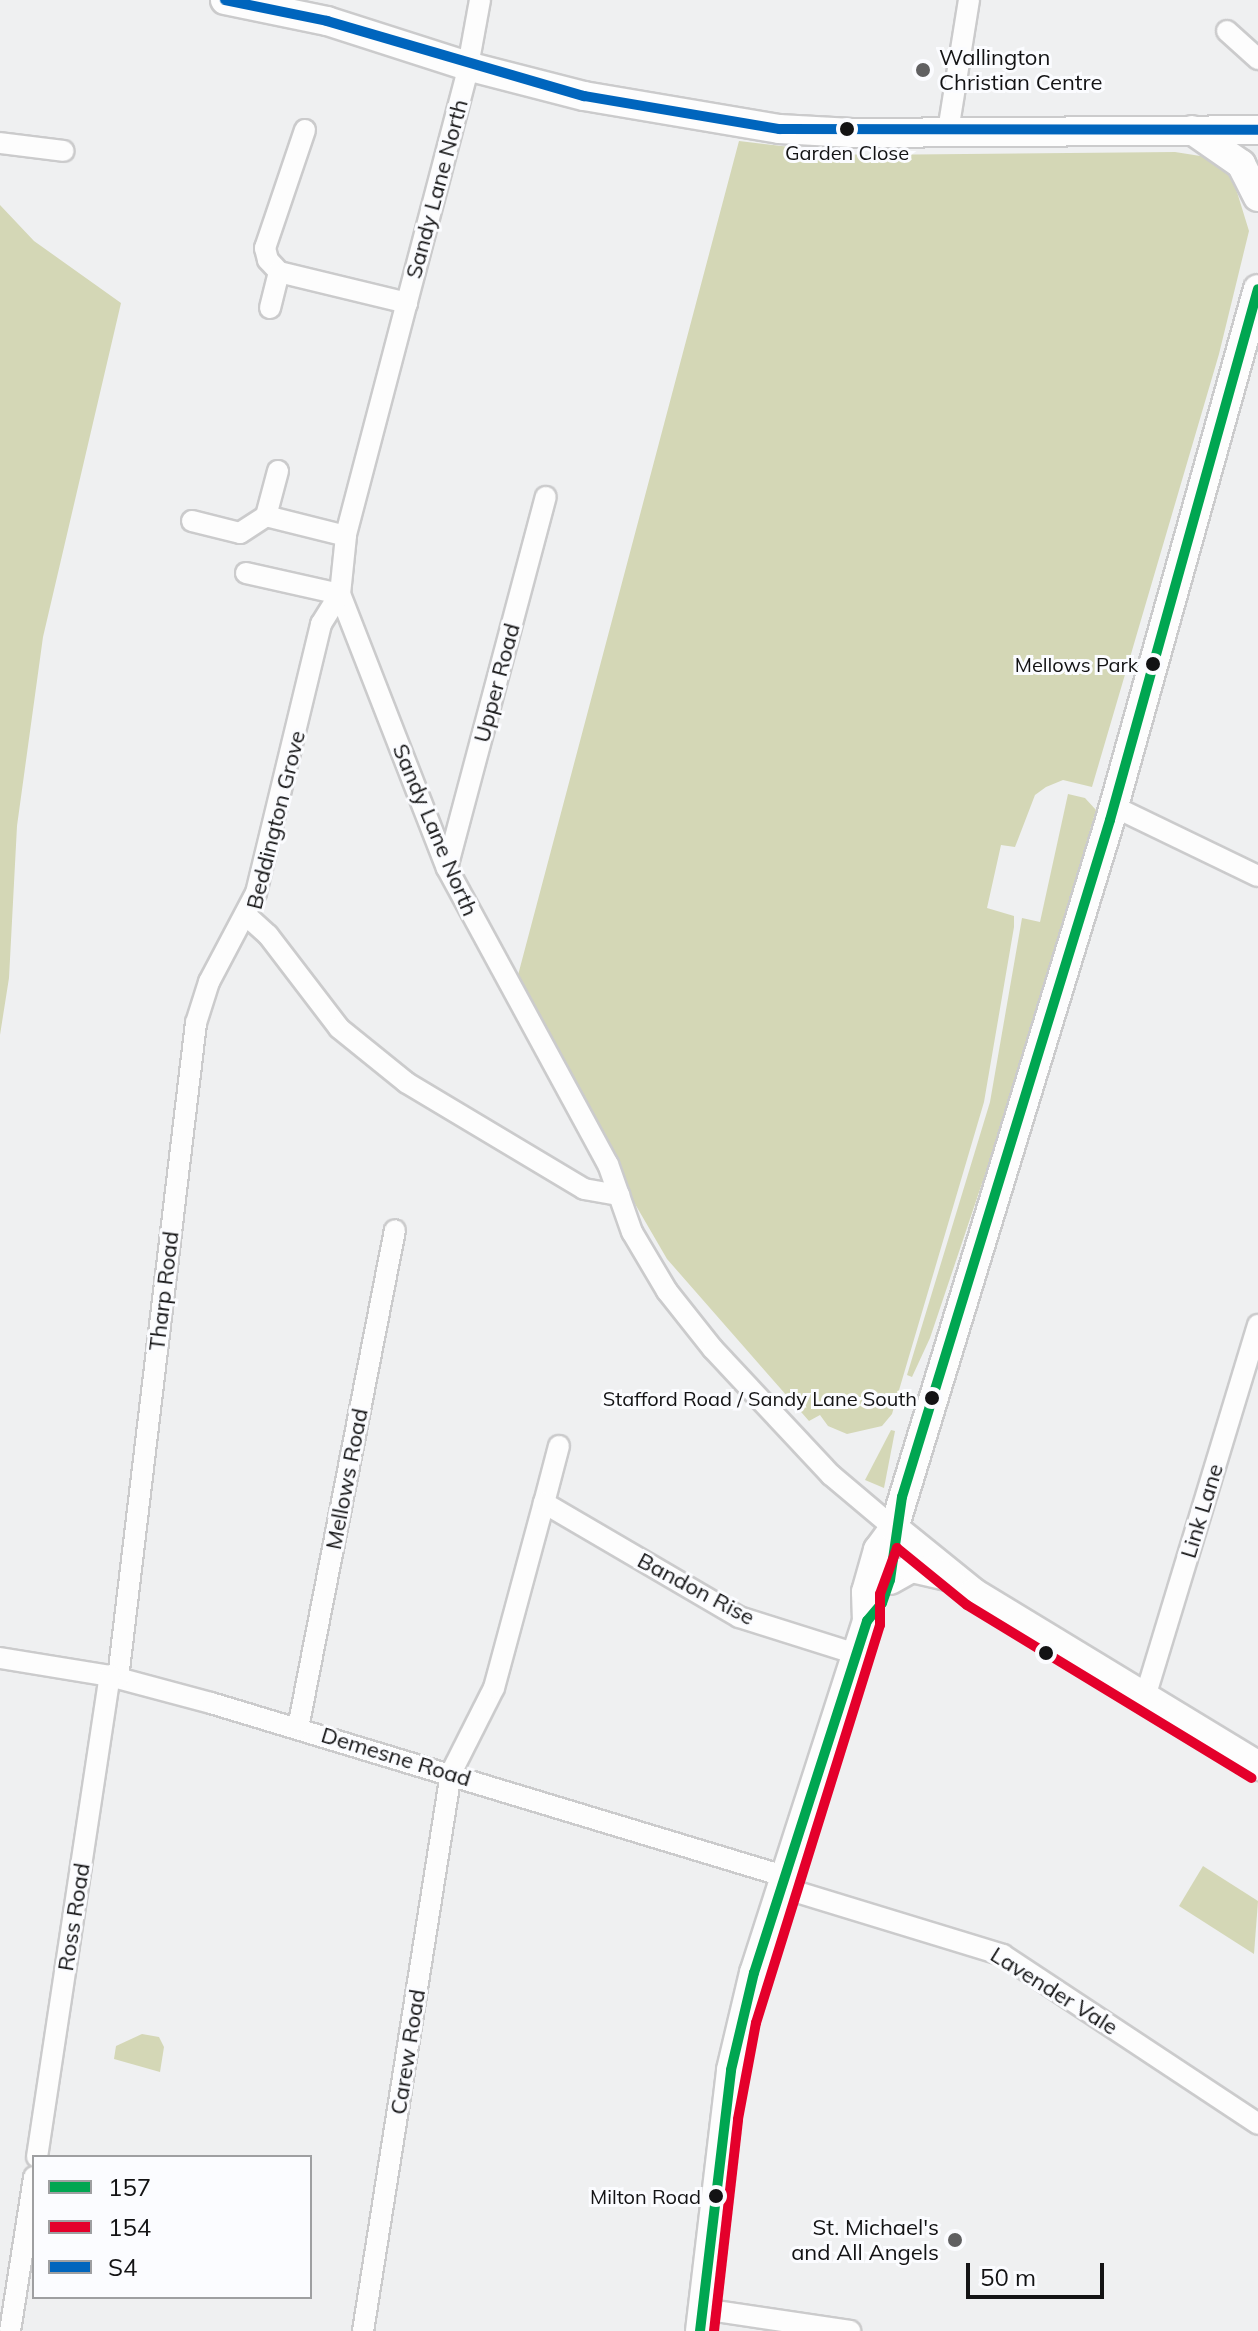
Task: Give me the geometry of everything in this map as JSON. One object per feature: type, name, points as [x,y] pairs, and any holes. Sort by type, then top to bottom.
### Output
[{"type":"main road","points":[[225,0],[327,21],[467,66],[584,96],[779,129],[1258,130]]},
{"type":"main road","points":[[1192,129],[1241,164],[1258,197]]},
{"type":"main road","points":[[701,2320],[731,2070],[754,1973],[786,1882],[867,1621],[866,1592],[878,1550],[894,1528],[1113,806],[1258,289]]},
{"type":"main road","points":[[894,1528],[951,1577],[1258,1766]]},
{"type":"main road","points":[[867,1621],[882,1603],[890,1580],[898,1549],[894,1528]]},
{"type":"main road","points":[[890,1580],[912,1568],[951,1577]]},
{"type":"street","name":"Sandy Lane North","points":[[480,0],[467,66],[346,536],[340,594],[447,868],[608,1164],[625,1217],[686,1318],[803,1447],[894,1528]]},
{"type":"street","points":[[948,131],[969,0]]},
{"type":"street","points":[[1227,31],[1258,59]]},
{"type":"street","points":[[270,308],[279,272],[265,248],[305,130]]},
{"type":"street","points":[[0,143],[64,151]]},
{"type":"street","points":[[279,272],[407,303]]},
{"type":"street","points":[[192,521],[240,533],[266,516],[278,471]]},
{"type":"street","name":"Upper Road","points":[[447,868],[546,497]]},
{"type":"street","points":[[266,516],[346,536]]},
{"type":"street","points":[[246,573],[340,594]]},
{"type":"street","name":"Beddington Grove","points":[[340,594],[321,624],[305,703],[248,917],[268,935],[339,1028],[407,1083],[584,1189],[619,1195]]},
{"type":"street","points":[[1113,806],[1258,876]]},
{"type":"street","name":"Tharp Road","points":[[114,1677],[196,1023],[209,982],[248,917]]},
{"type":"street","name":"Mellows Road","points":[[298,1728],[395,1230]]},
{"type":"street","name":"Link Lane","points":[[1145,1697],[1258,1325]]},
{"type":"street","points":[[451,1773],[494,1688],[559,1446]]},
{"type":"street","name":"Bandon Rise","points":[[544,1503],[739,1617],[856,1654]]},
{"type":"street","name":"Demesne Road","points":[[0,1658],[114,1677],[298,1728],[451,1773],[786,1882]]},
{"type":"street","name":"Ross Road","points":[[37,2155],[114,1677]]},
{"type":"street","name":"Carew Road","points":[[363,2331],[451,1773]]},
{"type":"street","name":"Lavender Vale","points":[[786,1882],[1003,1955],[1258,2124]]},
{"type":"street","points":[[10,2331],[32,2190]]},
{"type":"street","points":[[701,2320],[850,2331]]},
{"type":"green space","name":"Mellows Park","points":[[739,141],[860,155],[1175,152],[1213,158],[1233,179],[1249,231],[1219,354],[1092,787],[1063,780],[1046,787],[1035,795],[1015,847],[1001,845],[987,908],[1014,916],[1014,927],[984,1102],[892,1414],[882,1426],[847,1434],[828,1426],[820,1415],[809,1421],[667,1259],[513,994]]},
{"type":"green space","points":[[0,205],[34,241],[121,303],[43,637],[17,826],[9,978],[0,1035]]},
{"type":"green space","points":[[1068,794],[1085,798],[1096,810],[1009,1103],[930,1338],[912,1377],[907,1375],[990,1102],[1022,918],[1040,922]]},
{"type":"green space","points":[[891,1430],[895,1431],[884,1488],[865,1480]]},
{"type":"green space","points":[[1203,1866],[1258,1901],[1254,1954],[1179,1906]]},
{"type":"green space","points":[[142,2034],[159,2037],[164,2047],[160,2072],[114,2059],[116,2046]]},
{"type":"transit line","name":"S4","points":[[225,0],[327,21],[584,96],[779,129],[1258,130]]},
{"type":"transit line","name":"157","points":[[700,2331],[731,2070],[754,1973],[867,1621],[882,1603],[890,1580],[902,1497],[1110,820],[1258,289]]},
{"type":"transit line","name":"154","points":[[714,2331],[738,2119],[756,2023],[880,1625],[880,1594],[897,1548],[967,1605],[1251,1778]]},
{"type":"place","name":"Wallington Christian Centre","points":[[923,70]]},
{"type":"place","name":"Garden Close","points":[[847,129]]},
{"type":"place","name":"Mellows Park","points":[[1153,664]]},
{"type":"place","name":"Stafford Road / Sandy Lane South","points":[[932,1398]]},
{"type":"place","name":"Milton Road","points":[[716,2196]]},
{"type":"place","name":"St. Michael's and All Angels","points":[[955,2240]]}]
